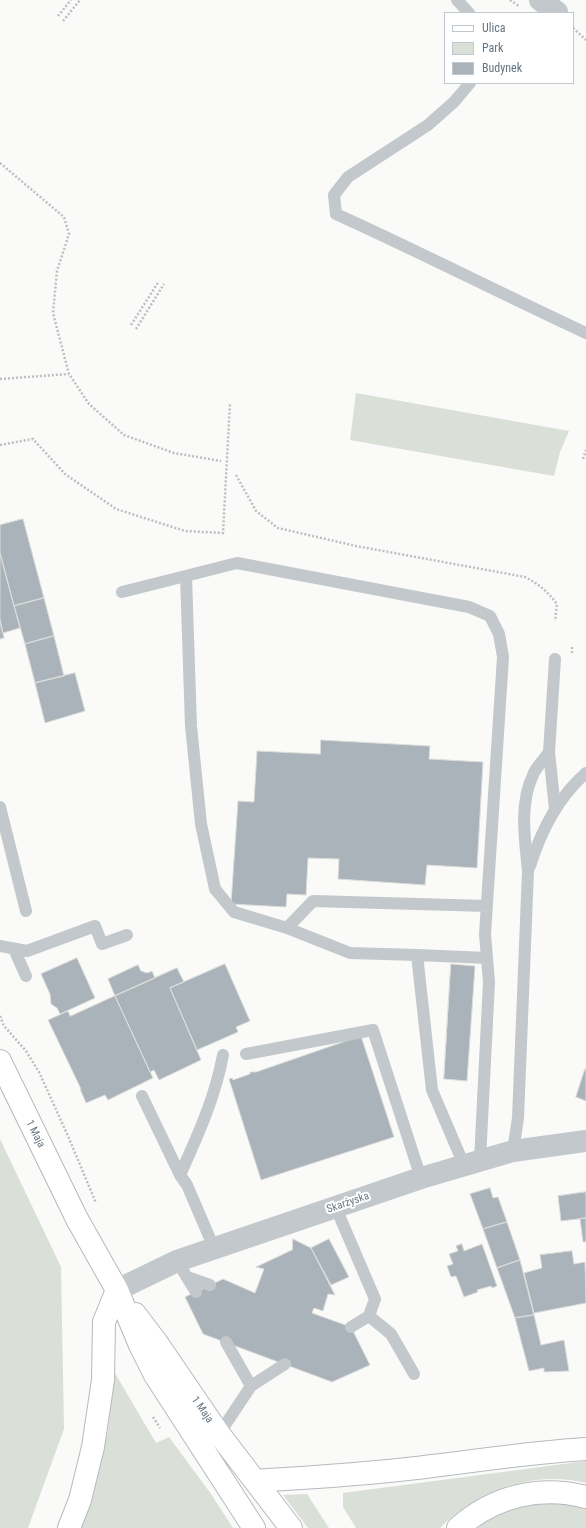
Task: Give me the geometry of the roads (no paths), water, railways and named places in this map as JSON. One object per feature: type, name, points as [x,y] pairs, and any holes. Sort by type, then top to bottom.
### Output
[{"type":"main road","name":"1 Maja","points":[[0,1061],[77,1219],[117,1290],[140,1345],[155,1375],[254,1528]]},
{"type":"main road","name":"1 Maja","points":[[117,1290],[157,1343],[219,1434],[291,1528]]},
{"type":"main road","points":[[68,1528],[80,1500],[93,1447],[103,1380],[104,1322],[117,1290]]},
{"type":"main road","points":[[256,1481],[431,1467],[550,1451],[586,1449]]},
{"type":"main road","points":[[458,1528],[478,1513],[511,1497],[548,1492],[586,1497]]},
{"type":"street","name":"Skarżyska","points":[[117,1290],[182,1269],[214,1248],[421,1178],[513,1151],[586,1141]]},
{"type":"lane","points":[[457,0],[468,12]]},
{"type":"lane","points":[[469,84],[454,102],[428,125],[348,177],[334,195],[336,214],[425,254],[502,294],[586,333]]},
{"type":"lane","points":[[122,592],[237,563],[469,606],[490,616],[499,634],[503,657],[485,934],[489,982],[472,1162]]},
{"type":"lane","points":[[186,576],[191,726],[201,824],[215,889],[234,912],[287,928],[350,953],[487,958]]},
{"type":"lane","points":[[555,659],[549,752],[555,809]]},
{"type":"lane","points":[[513,1151],[518,1118],[528,871],[524,831],[525,806],[533,775],[549,752]]},
{"type":"lane","points":[[528,871],[539,840],[555,809],[567,792],[586,773]]},
{"type":"lane","points":[[0,806],[26,911]]},
{"type":"lane","points":[[287,928],[313,901],[487,906]]},
{"type":"lane","points":[[0,946],[27,951],[95,926],[102,944],[126,936]]},
{"type":"lane","points":[[14,949],[26,976]]},
{"type":"lane","points":[[417,955],[432,1090],[472,1162]]},
{"type":"lane","points":[[246,1054],[373,1030],[421,1178]]},
{"type":"lane","points":[[180,1175],[204,1121],[218,1082],[223,1055]]},
{"type":"lane","points":[[142,1096],[180,1175],[188,1184],[214,1248]]},
{"type":"lane","points":[[336,1208],[375,1299],[369,1316],[351,1327]]},
{"type":"lane","points":[[182,1269],[210,1286]]},
{"type":"lane","points":[[182,1269],[196,1292]]},
{"type":"lane","points":[[369,1316],[391,1334],[414,1374]]},
{"type":"lane","points":[[226,1342],[251,1386]]},
{"type":"lane","points":[[199,1442],[219,1434],[251,1386],[285,1364]]}]
